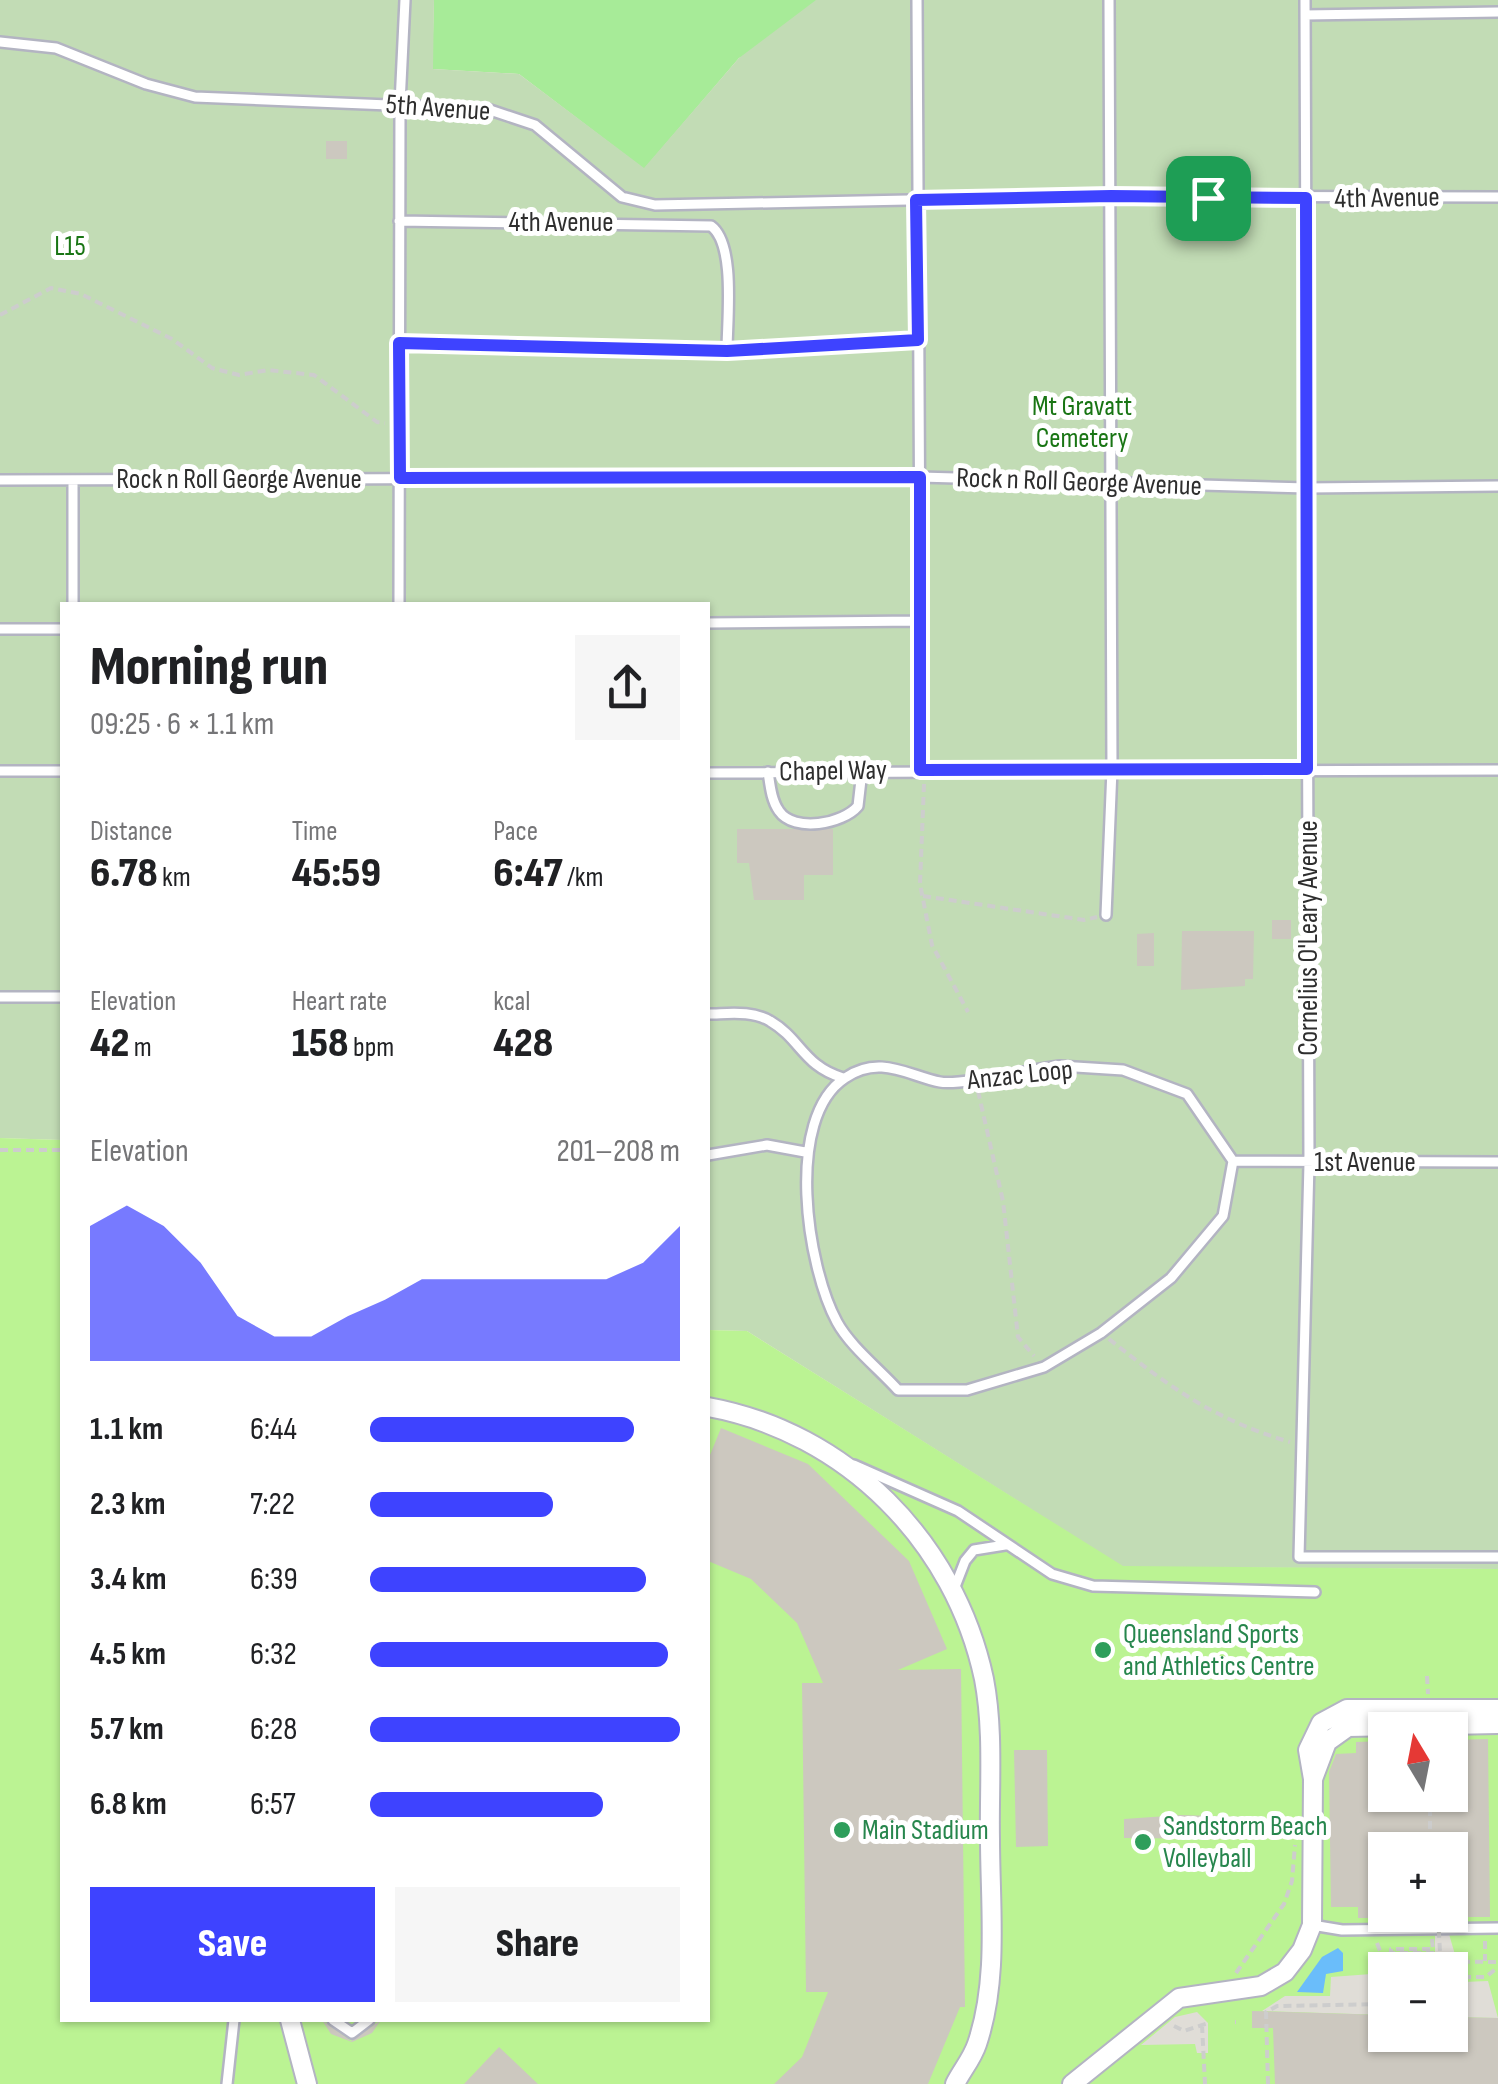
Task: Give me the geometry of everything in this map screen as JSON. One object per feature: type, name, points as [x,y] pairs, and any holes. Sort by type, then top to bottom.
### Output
[{"type":"street","points":[[710,1409],[783,1429],[829,1454],[878,1489],[923,1542],[954,1592],[976,1650],[988,1712],[990,1975],[966,2084]]},
{"type":"street","points":[[1072,2084],[1179,1998],[1261,1986],[1285,1972],[1302,1950],[1312,1924],[1313,1779],[1308,1750],[1321,1723],[1333,1714],[1348,1709],[1373,1712]]},
{"type":"street","points":[[1468,1716],[1498,1709]]},
{"type":"street","points":[[1468,1722],[1498,1724]]},
{"type":"street","points":[[291,2022],[308,2084]]},
{"type":"street","points":[[955,2084],[970,2062]]},
{"type":"lane","points":[[400,602],[399,221],[405,0]]},
{"type":"lane","points":[[917,0],[920,770]]},
{"type":"lane","points":[[1106,915],[1112,770],[1110,0]]},
{"type":"lane","name":"Cornelius O'Leary Avenue","points":[[1305,0],[1309,1163],[1298,1557],[1498,1557]]},
{"type":"lane","points":[[1305,15],[1498,12]]},
{"type":"lane","name":"5th Avenue","points":[[0,42],[56,48],[146,84],[196,97],[487,109],[535,125],[622,197],[655,205],[916,200]]},
{"type":"lane","name":"4th Avenue","points":[[916,200],[1498,196]]},
{"type":"lane","name":"4th Avenue","points":[[399,221],[711,226],[719,232],[726,248],[727,351]]},
{"type":"lane","points":[[399,343],[727,351],[918,340]]},
{"type":"lane","name":"Rock n Roll George Avenue","points":[[0,480],[920,477],[1112,485],[1498,486]]},
{"type":"lane","points":[[73,481],[73,602]]},
{"type":"lane","points":[[710,623],[919,621]]},
{"type":"lane","points":[[0,629],[60,629]]},
{"type":"lane","name":"Chapel Way","points":[[710,773],[1498,770]]},
{"type":"lane","points":[[0,771],[60,772]]},
{"type":"lane","points":[[768,772],[781,814],[791,821],[838,822],[858,806],[862,771]]},
{"type":"lane","points":[[0,997],[60,997]]},
{"type":"lane","points":[[710,1014],[746,1014],[769,1020],[820,1071],[843,1078],[817,1114],[805,1152],[812,1242],[837,1322],[898,1390],[967,1390],[1044,1368],[1101,1333],[1171,1278],[1223,1216],[1233,1162]]},
{"type":"lane","name":"Anzac Loop","points":[[843,1078],[901,1067],[940,1082],[1060,1066],[1123,1070],[1187,1094],[1233,1162]]},
{"type":"lane","points":[[710,1155],[767,1145],[805,1152]]},
{"type":"lane","name":"1st Avenue","points":[[1233,1162],[1498,1162]]},
{"type":"lane","points":[[829,1454],[958,1511],[1052,1574],[1092,1586],[1315,1592]]},
{"type":"lane","points":[[954,1592],[974,1550],[1008,1546]]},
{"type":"lane","points":[[1312,1924],[1368,1930]]},
{"type":"lane","points":[[1468,1929],[1498,1928]]},
{"type":"lane","points":[[227,2084],[234,2022]]},
{"type":"lane","points":[[336,2022],[352,2033],[367,2022]]},
{"type":"path","points":[[0,315],[51,288],[81,294],[172,340],[212,368],[239,375],[268,370],[314,374],[377,422],[401,425]]},
{"type":"path","points":[[925,784],[920,833],[922,896],[932,945],[968,1012]]},
{"type":"path","points":[[922,896],[1084,920],[1106,915]]},
{"type":"path","points":[[972,1080],[983,1100],[1003,1201],[1018,1337],[1044,1368]]},
{"type":"path","points":[[0,1150],[60,1150]]},
{"type":"path","points":[[1101,1333],[1209,1411],[1236,1426],[1300,1444]]},
{"type":"path","points":[[1229,1976],[1247,1958],[1284,1904],[1292,1881],[1291,1854],[1298,1838]]},
{"type":"path","points":[[1391,1952],[1391,1948],[1433,1948],[1432,1932]]},
{"type":"path","points":[[1377,1942],[1381,1952]]},
{"type":"path","points":[[1485,1942],[1486,1962]]},
{"type":"path","points":[[1468,1961],[1498,1964]]},
{"type":"path","points":[[1468,1976],[1486,1976],[1498,1964]]},
{"type":"path","points":[[1273,1999],[1278,2006]]},
{"type":"path","points":[[1268,2084],[1266,2012],[1278,2006],[1368,2004]]},
{"type":"path","points":[[1166,2021],[1184,2031],[1205,2024],[1206,2084]]},
{"type":"green space","name":"Mt Gravatt Cemetery","points":[[0,0],[434,0],[433,69],[519,74],[644,168],[739,58],[816,0],[1498,0],[1498,1569],[1123,1567],[747,1331],[710,1330],[710,602],[60,602],[60,1140],[0,1138]]},
{"type":"green space","points":[[434,0],[889,0],[739,58],[644,169],[519,74],[432,69]]},
{"type":"green space","name":"Queensland Sports and Athletics Centre","points":[[0,1138],[60,1140],[60,2022],[710,2022],[710,1330],[747,1331],[1123,1566],[1498,1569],[1498,2084],[0,2084]]},
{"type":"shaded area","points":[[1435,1932],[1448,1932],[1454,1952],[1435,1952]]},
{"type":"shaded area","points":[[1368,1974],[1368,2014],[1262,2011],[1285,1996],[1330,1996],[1331,1977]]},
{"type":"shaded area","points":[[1488,1981],[1498,2018],[1468,2017],[1468,1982]]},
{"type":"shaded area","points":[[1197,2012],[1208,2023],[1208,2053],[1197,2053],[1195,2044],[1141,2045],[1175,2017]]},
{"type":"water","points":[[1338,1948],[1343,1953],[1343,1971],[1326,1974],[1323,1993],[1297,1992],[1322,1957]]},
{"type":"building","points":[[326,141],[347,141],[347,159],[326,159]]},
{"type":"building","points":[[1075,433],[1086,433],[1091,442],[1086,451],[1075,450],[1070,441]]},
{"type":"building","points":[[737,829],[833,829],[833,875],[804,875],[804,900],[754,900],[749,863],[737,863]]},
{"type":"building","points":[[1272,920],[1291,920],[1291,939],[1272,939]]},
{"type":"building","points":[[1182,931],[1254,931],[1253,979],[1245,979],[1245,986],[1181,990]]},
{"type":"building","points":[[1154,933],[1154,966],[1137,966],[1137,934]]},
{"type":"building","points":[[721,1428],[808,1464],[909,1561],[947,1649],[898,1670],[961,1669],[965,2007],[960,2007],[928,2084],[774,2084],[802,2057],[828,1992],[806,1992],[802,1683],[823,1683],[797,1623],[751,1579],[710,1562],[710,1455]]},
{"type":"building","points":[[1488,1739],[1490,1917],[1468,1917],[1468,1832],[1368,1832],[1368,1918],[1358,1918],[1358,1907],[1331,1907],[1329,1772],[1336,1754],[1356,1753],[1356,1742],[1368,1742],[1368,1812],[1468,1812],[1468,1740]]},
{"type":"building","points":[[1014,1750],[1047,1750],[1048,1846],[1016,1847]]},
{"type":"building","points":[[1181,1815],[1245,1817],[1245,1839],[1124,1838],[1124,1819]]},
{"type":"building","points":[[1252,2011],[1368,2014],[1368,2052],[1468,2052],[1468,2017],[1498,2018],[1498,2084],[1275,2084],[1273,2028],[1252,2028]]},
{"type":"building","points":[[323,2022],[351,2041],[380,2022],[372,2033],[352,2042],[331,2034]]},
{"type":"building","points":[[499,2047],[538,2084],[464,2084]]},
{"type":"place","name":"Queensland Sports and Athletics Centre","points":[[1103,1650]]},
{"type":"place","name":"Main Stadium","points":[[842,1830]]},
{"type":"place","name":"Sandstorm Beach Volleyball","points":[[1143,1842]]},
{"type":"route","points":[[1208,198],[1306,198],[1307,769],[920,770],[920,477],[400,478],[399,343],[727,351],[918,340],[916,200],[1208,198]]},
{"type":"park label","name":"L15","points":[[70,246]]}]
